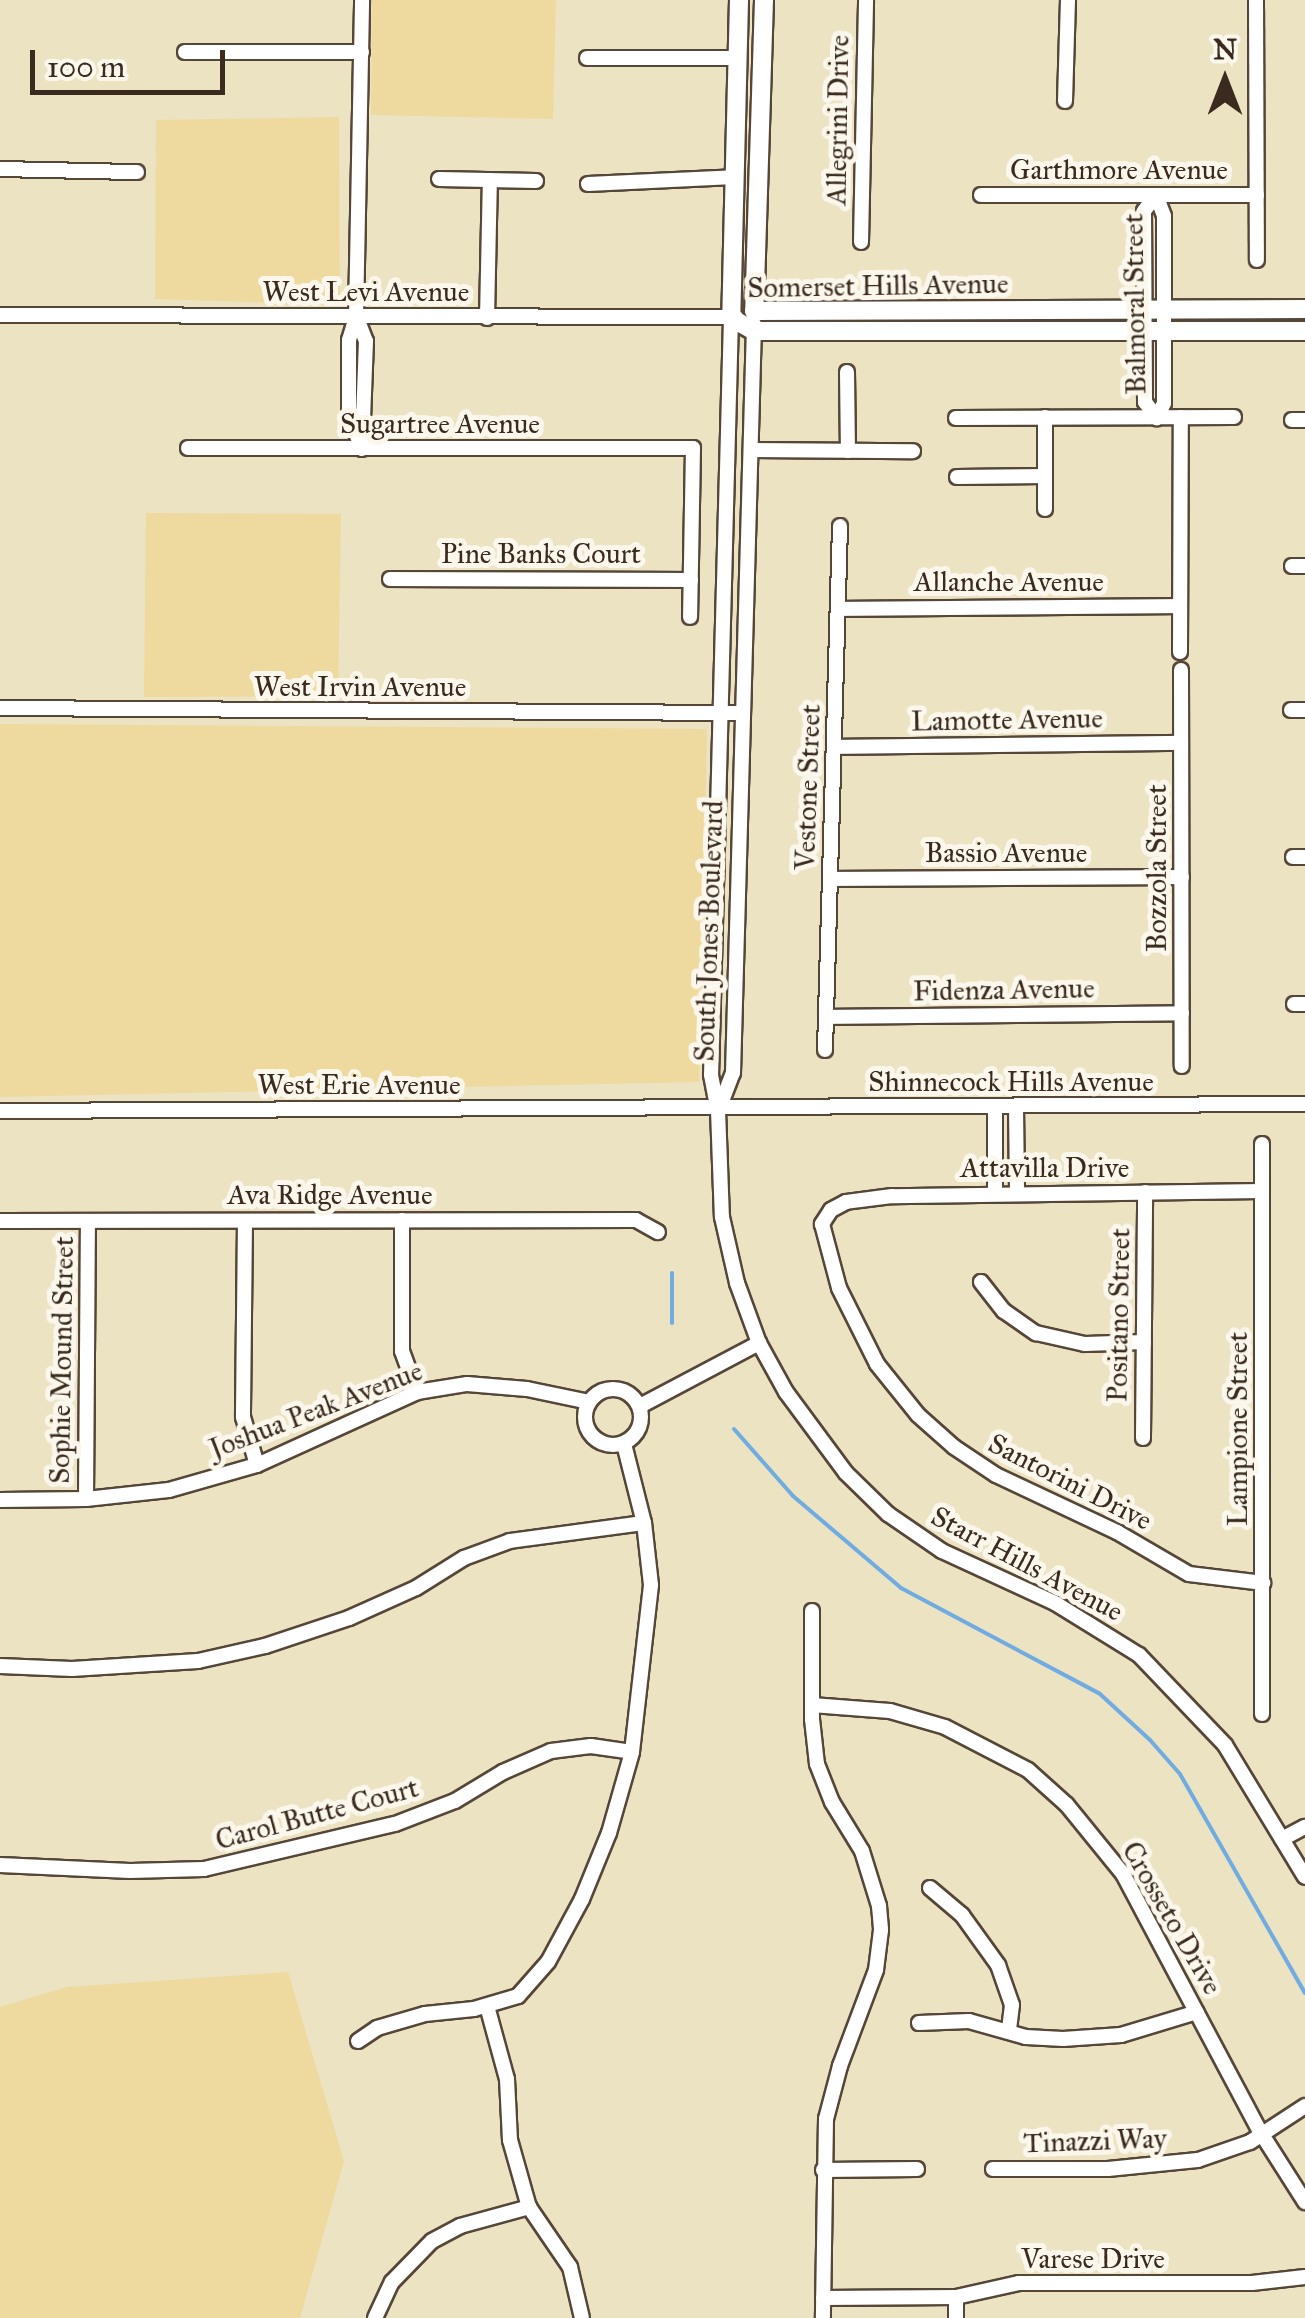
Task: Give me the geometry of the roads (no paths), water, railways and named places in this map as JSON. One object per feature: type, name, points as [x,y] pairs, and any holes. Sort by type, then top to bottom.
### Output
[{"type":"main road","name":"South Jones Boulevard","points":[[731,318],[739,0]]},
{"type":"main road","name":"South Jones Boulevard","points":[[754,312],[764,0]]},
{"type":"main road","name":"Somerset Hills Avenue","points":[[754,312],[1305,309]]},
{"type":"main road","name":"Somerset Hills Avenue","points":[[731,318],[754,332],[1305,331]]},
{"type":"street","points":[[362,0],[356,317],[349,340],[349,415],[362,449]]},
{"type":"street","name":"Allegrini Drive","points":[[860,242],[866,0]]},
{"type":"street","points":[[1065,102],[1068,0]]},
{"type":"street","points":[[1256,0],[1257,260]]},
{"type":"street","points":[[185,52],[362,52]]},
{"type":"street","points":[[587,58],[738,58]]},
{"type":"street","points":[[0,170],[137,172]]},
{"type":"street","points":[[588,184],[734,178]]},
{"type":"street","points":[[439,179],[536,181]]},
{"type":"street","points":[[487,318],[490,180]]},
{"type":"street","name":"Garthmore Avenue","points":[[981,195],[1257,195]]},
{"type":"street","name":"Balmoral Street","points":[[1156,195],[1144,211],[1154,310],[1145,402],[1157,418]]},
{"type":"street","name":"Somerset Hills Avenue","points":[[731,318],[754,312]]},
{"type":"street","name":"South Jones Boulevard","points":[[718,1110],[732,1073],[754,312]]},
{"type":"street","name":"West Levi Avenue","points":[[0,315],[731,318]]},
{"type":"street","name":"South Jones Boulevard","points":[[718,1110],[711,1075],[731,318]]},
{"type":"street","points":[[847,372],[848,451]]},
{"type":"street","name":"Balmoral Street","points":[[1180,652],[1181,417]]},
{"type":"street","points":[[956,418],[1234,417]]},
{"type":"street","points":[[1045,418],[1045,508]]},
{"type":"street","name":"Sugartree Avenue","points":[[188,448],[692,448],[692,580]]},
{"type":"street","points":[[750,450],[913,451]]},
{"type":"street","points":[[957,477],[1045,476]]},
{"type":"street","name":"Vestone Street","points":[[825,1050],[840,526]]},
{"type":"street","name":"Pine Banks Court","points":[[390,579],[692,580]]},
{"type":"street","points":[[690,617],[692,580]]},
{"type":"street","name":"Allanche Avenue","points":[[838,609],[1180,606]]},
{"type":"street","name":"Bozzola Street","points":[[1181,670],[1182,1066]]},
{"type":"street","name":"West Irvin Avenue","points":[[0,708],[743,713]]},
{"type":"street","name":"Lamotte Avenue","points":[[834,747],[1181,743]]},
{"type":"street","name":"Bassio Avenue","points":[[830,879],[1182,877]]},
{"type":"street","name":"Fidenza Avenue","points":[[826,1017],[1182,1013]]},
{"type":"street","name":"Shinnecock Hills Avenue","points":[[718,1110],[1305,1104]]},
{"type":"street","points":[[995,1106],[995,1192]]},
{"type":"street","points":[[1016,1106],[1016,1192]]},
{"type":"street","name":"West Erie Avenue","points":[[0,1111],[718,1110]]},
{"type":"street","name":"Starr Hills Avenue","points":[[718,1110],[722,1218],[737,1282],[760,1342],[803,1421],[868,1496],[942,1551],[1055,1604],[1138,1655],[1225,1745],[1305,1877]]},
{"type":"street","name":"Lampione Street","points":[[1262,1144],[1262,1714]]},
{"type":"street","name":"Attavilla Drive","points":[[831,1210],[861,1199],[995,1192],[1262,1191]]},
{"type":"street","name":"Positano Street","points":[[1143,1438],[1146,1192]]},
{"type":"street","name":"Santorini Drive","points":[[831,1210],[822,1224],[822,1236],[847,1308],[877,1364],[934,1430],[974,1462],[1117,1532],[1171,1566],[1204,1579],[1263,1583]]},
{"type":"street","points":[[402,1220],[402,1351],[417,1392]]},
{"type":"street","name":"Ava Ridge Avenue","points":[[0,1222],[636,1220],[658,1232]]},
{"type":"street","name":"Sophie Mound Street","points":[[86,1498],[88,1221]]},
{"type":"street","points":[[245,1221],[243,1416],[257,1464]]},
{"type":"street","points":[[981,1282],[1004,1312],[1036,1333],[1085,1344],[1144,1342]]},
{"type":"street","points":[[640,1406],[760,1342]]},
{"type":"street","name":"Joshua Peak Avenue","points":[[0,1500],[86,1498],[170,1490],[257,1464],[417,1392],[467,1384],[527,1389],[589,1402]]},
{"type":"street","points":[[616,1389],[630,1394],[640,1406],[640,1429],[624,1444],[611,1446],[593,1438],[585,1417],[589,1402],[601,1392],[616,1389]]},
{"type":"street","points":[[358,2041],[378,2028],[425,2014],[487,2006],[518,1996],[548,1962],[582,1899],[608,1833],[632,1752],[651,1585],[644,1523],[624,1444]]},
{"type":"street","points":[[0,1666],[72,1668],[198,1661],[265,1646],[349,1618],[416,1588],[464,1558],[510,1541],[644,1523]]},
{"type":"street","points":[[812,1611],[814,1744],[824,1786],[862,1852],[876,1895],[881,1930],[876,1970],[832,2092],[822,2170],[824,2318]]},
{"type":"street","name":"Crosseto Drive","points":[[812,1705],[870,1708],[926,1720],[1009,1758],[1048,1786],[1088,1827],[1123,1874],[1261,2132],[1305,2202]]},
{"type":"street","name":"Carol Butte Court","points":[[0,1865],[130,1872],[204,1869],[395,1824],[455,1802],[502,1772],[551,1751],[592,1746],[632,1752]]},
{"type":"street","points":[[1282,1839],[1305,1827]]},
{"type":"street","points":[[930,1888],[962,1914],[998,1964],[1012,2005],[1010,2031]]},
{"type":"street","points":[[487,2006],[507,2080],[510,2140],[529,2208],[570,2267],[582,2318]]},
{"type":"street","points":[[919,2022],[969,2021],[1042,2038],[1098,2038],[1147,2030],[1197,2012]]},
{"type":"street","name":"Tinazzi Way","points":[[994,2170],[1172,2165],[1227,2150],[1305,2106]]},
{"type":"street","points":[[822,2170],[917,2170]]},
{"type":"street","points":[[375,2318],[400,2272],[432,2241],[460,2226],[529,2208]]},
{"type":"street","name":"Varese Drive","points":[[823,2298],[956,2297],[1019,2283],[1252,2283],[1305,2277]]},
{"type":"street","points":[[956,2297],[956,2318]]},
{"type":"waterway","points":[[672,1273],[672,1323]]},
{"type":"waterway","points":[[734,1429],[793,1496],[901,1588],[1100,1694],[1150,1740],[1180,1774],[1305,1993]]}]
